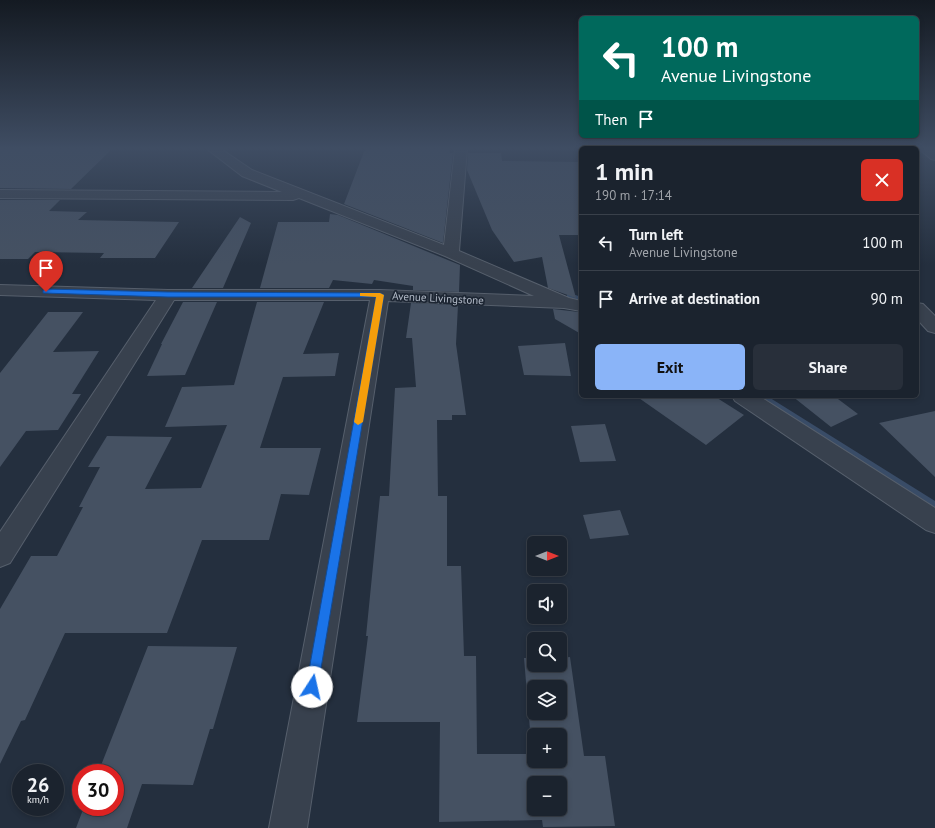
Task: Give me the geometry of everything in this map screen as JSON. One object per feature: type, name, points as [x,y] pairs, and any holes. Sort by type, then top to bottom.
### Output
[{"type":"street","points":[[285,188],[451,252],[572,304]]},
{"type":"street","points":[[451,252],[457,188]]},
{"type":"street","points":[[0,194],[306,196]]},
{"type":"street","name":"Avenue Livingstone","points":[[0,290],[168,294],[380,295],[572,304]]},
{"type":"street","points":[[0,555],[168,294]]},
{"type":"street","points":[[288,828],[380,295]]},
{"type":"street","points":[[919,310],[935,328]]},
{"type":"street","points":[[746,398],[935,522]]},
{"type":"building","points":[[0,188],[72,188],[71,189]]},
{"type":"building","points":[[350,188],[449,188],[443,243],[344,204]]},
{"type":"building","points":[[474,188],[579,188],[579,235],[559,235],[576,298],[548,288],[542,257],[514,262],[492,230]]},
{"type":"building","points":[[0,200],[60,200],[49,211],[87,212],[78,220],[179,222],[155,258],[100,258],[104,253],[35,252],[28,259],[0,259]]},
{"type":"building","points":[[330,214],[338,215],[460,265],[459,292],[413,290],[413,286],[374,280],[372,284],[333,280],[329,288],[260,288],[278,222],[329,222]]},
{"type":"building","points":[[240,217],[251,223],[223,288],[192,288]]},
{"type":"building","points":[[183,302],[217,302],[185,375],[147,376],[161,344]]},
{"type":"building","points":[[257,302],[324,302],[303,354],[339,353],[335,376],[283,377],[260,448],[321,448],[309,495],[281,494],[269,540],[202,540],[167,633],[65,633],[25,720],[21,721],[0,764],[0,609],[31,556],[57,556],[83,507],[79,507],[100,467],[88,467],[107,436],[172,437],[145,489],[201,488],[227,425],[165,427],[182,387],[234,385]]},
{"type":"building","points":[[411,303],[458,305],[456,344],[466,415],[452,415],[452,420],[437,420],[438,496],[447,496],[447,566],[461,566],[464,656],[476,656],[477,754],[527,754],[527,768],[567,768],[567,728],[530,728],[529,720],[567,720],[567,680],[527,680],[527,694],[524,658],[527,658],[527,672],[567,672],[567,657],[570,657],[584,756],[605,756],[615,826],[543,827],[542,820],[439,822],[440,722],[357,722],[368,636],[366,636],[380,496],[389,496],[395,388],[416,387],[412,338],[406,338]]},
{"type":"building","points":[[553,309],[579,312],[579,333],[555,319]]},
{"type":"building","points":[[48,312],[83,312],[53,352],[99,351],[72,394],[81,394],[58,430],[26,431],[0,467],[0,373]]},
{"type":"building","points":[[565,343],[571,376],[524,375],[518,346]]},
{"type":"building","points":[[639,398],[717,398],[744,415],[706,445]]},
{"type":"building","points":[[795,398],[837,398],[858,414],[831,427]]},
{"type":"building","points":[[935,411],[935,477],[879,423]]},
{"type":"building","points":[[605,424],[616,461],[580,462],[571,426]]},
{"type":"building","points":[[620,510],[629,535],[590,539],[583,515]]},
{"type":"building","points":[[148,646],[237,647],[213,729],[210,729],[193,785],[142,784],[127,828],[76,828],[81,816],[124,816],[124,764],[102,764]]},
{"type":"waterway","points":[[570,295],[579,298]]},
{"type":"waterway","points":[[764,398],[935,506]]},
{"type":"slow traffic","points":[[358,422],[380,295],[363,295]]},
{"type":"route","points":[[46,292],[380,295],[312,687]]}]
